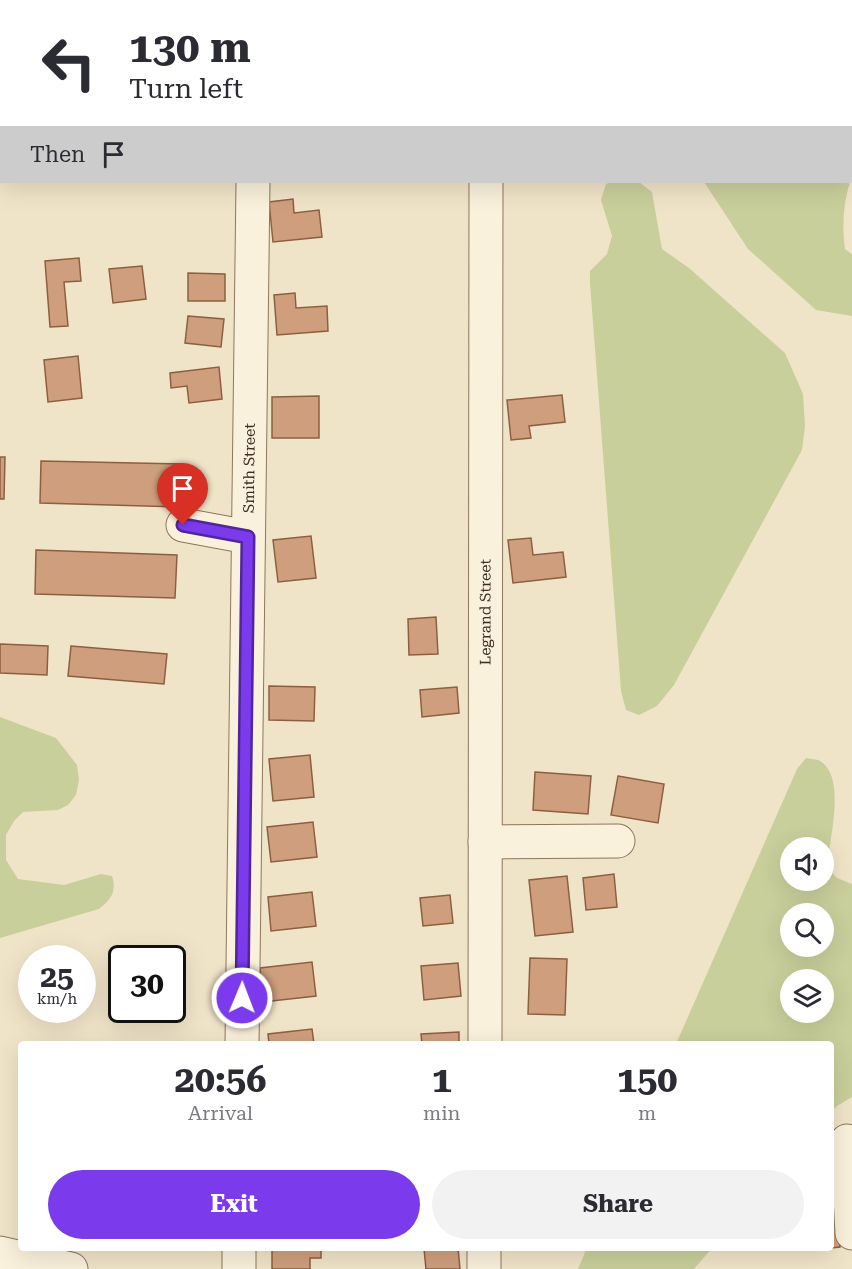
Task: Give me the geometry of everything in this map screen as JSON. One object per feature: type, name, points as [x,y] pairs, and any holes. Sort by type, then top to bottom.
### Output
[{"type":"street","name":"Smith Street","points":[[242,1041],[253,183]]},
{"type":"street","name":"Legrand Street","points":[[485,1041],[486,183]]},
{"type":"street","points":[[183,525],[248,537]]},
{"type":"street","points":[[485,842],[618,841]]},
{"type":"street","points":[[847,1141],[852,1233]]},
{"type":"street","points":[[239,1251],[239,1269]]},
{"type":"street","points":[[484,1251],[484,1269]]},
{"type":"street","points":[[0,1253],[72,1269]]},
{"type":"green space","points":[[640,183],[652,192],[662,249],[689,268],[785,353],[803,394],[805,426],[802,450],[674,685],[657,706],[639,715],[626,710],[621,691],[590,283],[590,271],[607,254],[612,236],[601,200],[606,184]]},
{"type":"green space","points":[[705,183],[850,183],[844,215],[844,232],[845,249],[852,254],[852,316],[816,310],[748,249]]},
{"type":"green space","points":[[0,717],[56,738],[77,765],[79,780],[76,795],[68,805],[58,810],[23,812],[14,821],[6,835],[6,860],[18,879],[64,885],[101,874],[112,876],[114,886],[110,898],[99,909],[0,938]]},
{"type":"green space","points":[[806,758],[819,760],[828,769],[833,781],[835,795],[831,837],[780,837],[780,891],[834,891],[834,875],[852,884],[852,1097],[834,1109],[834,1041],[677,1041],[797,769]]},
{"type":"green space","points":[[586,1251],[709,1251],[694,1269],[578,1269]]},
{"type":"building","points":[[293,199],[294,213],[319,210],[322,237],[273,242],[269,202]]},
{"type":"building","points":[[79,258],[81,281],[64,282],[68,326],[50,327],[45,261]]},
{"type":"building","points":[[142,266],[146,299],[113,303],[109,269]]},
{"type":"building","points":[[188,273],[225,274],[225,301],[188,301]]},
{"type":"building","points":[[295,293],[296,308],[327,306],[328,331],[277,335],[274,295]]},
{"type":"building","points":[[188,316],[224,319],[221,347],[185,343]]},
{"type":"building","points":[[78,356],[82,398],[48,402],[44,360]]},
{"type":"building","points":[[219,367],[222,399],[189,403],[187,386],[171,388],[170,373]]},
{"type":"building","points":[[562,395],[565,422],[529,426],[531,438],[511,440],[507,400]]},
{"type":"building","points":[[319,396],[319,438],[272,438],[272,397]]},
{"type":"building","points":[[0,457],[5,457],[4,499],[0,499]]},
{"type":"building","points":[[41,461],[182,464],[180,507],[40,503]]},
{"type":"building","points":[[311,536],[316,578],[278,582],[273,540]]},
{"type":"building","points":[[531,538],[533,555],[563,552],[566,577],[513,583],[508,540]]},
{"type":"building","points":[[36,550],[177,555],[175,598],[35,594]]},
{"type":"building","points":[[436,617],[438,654],[409,655],[408,619]]},
{"type":"building","points":[[0,644],[48,646],[47,675],[0,673]]},
{"type":"building","points":[[71,646],[167,654],[164,684],[68,676]]},
{"type":"building","points":[[269,686],[315,687],[314,721],[269,720]]},
{"type":"building","points":[[457,687],[459,713],[422,717],[420,690]]},
{"type":"building","points":[[310,755],[314,797],[273,801],[269,759]]},
{"type":"building","points":[[535,772],[591,776],[588,814],[533,810]]},
{"type":"building","points":[[618,776],[664,784],[658,823],[611,815]]},
{"type":"building","points":[[313,822],[317,857],[271,862],[267,827]]},
{"type":"building","points":[[614,874],[617,907],[586,910],[583,878]]},
{"type":"building","points":[[567,876],[573,932],[535,936],[529,880]]},
{"type":"building","points":[[312,892],[316,926],[271,931],[268,897]]},
{"type":"building","points":[[450,895],[453,923],[423,926],[420,898]]},
{"type":"building","points":[[530,958],[567,959],[565,1015],[528,1014]]},
{"type":"building","points":[[312,962],[316,996],[263,1002],[260,968]]},
{"type":"building","points":[[458,963],[461,996],[424,1000],[421,966]]},
{"type":"building","points":[[312,1029],[314,1041],[269,1041],[268,1034]]},
{"type":"building","points":[[459,1032],[459,1041],[422,1041],[421,1034]]},
{"type":"building","points":[[837,1217],[840,1247],[834,1248],[834,1218]]},
{"type":"building","points":[[272,1251],[321,1251],[321,1258],[310,1258],[310,1269],[272,1269]]},
{"type":"building","points":[[424,1251],[458,1251],[460,1269],[426,1269]]},
{"type":"route","points":[[183,525],[248,537],[242,998]]}]
